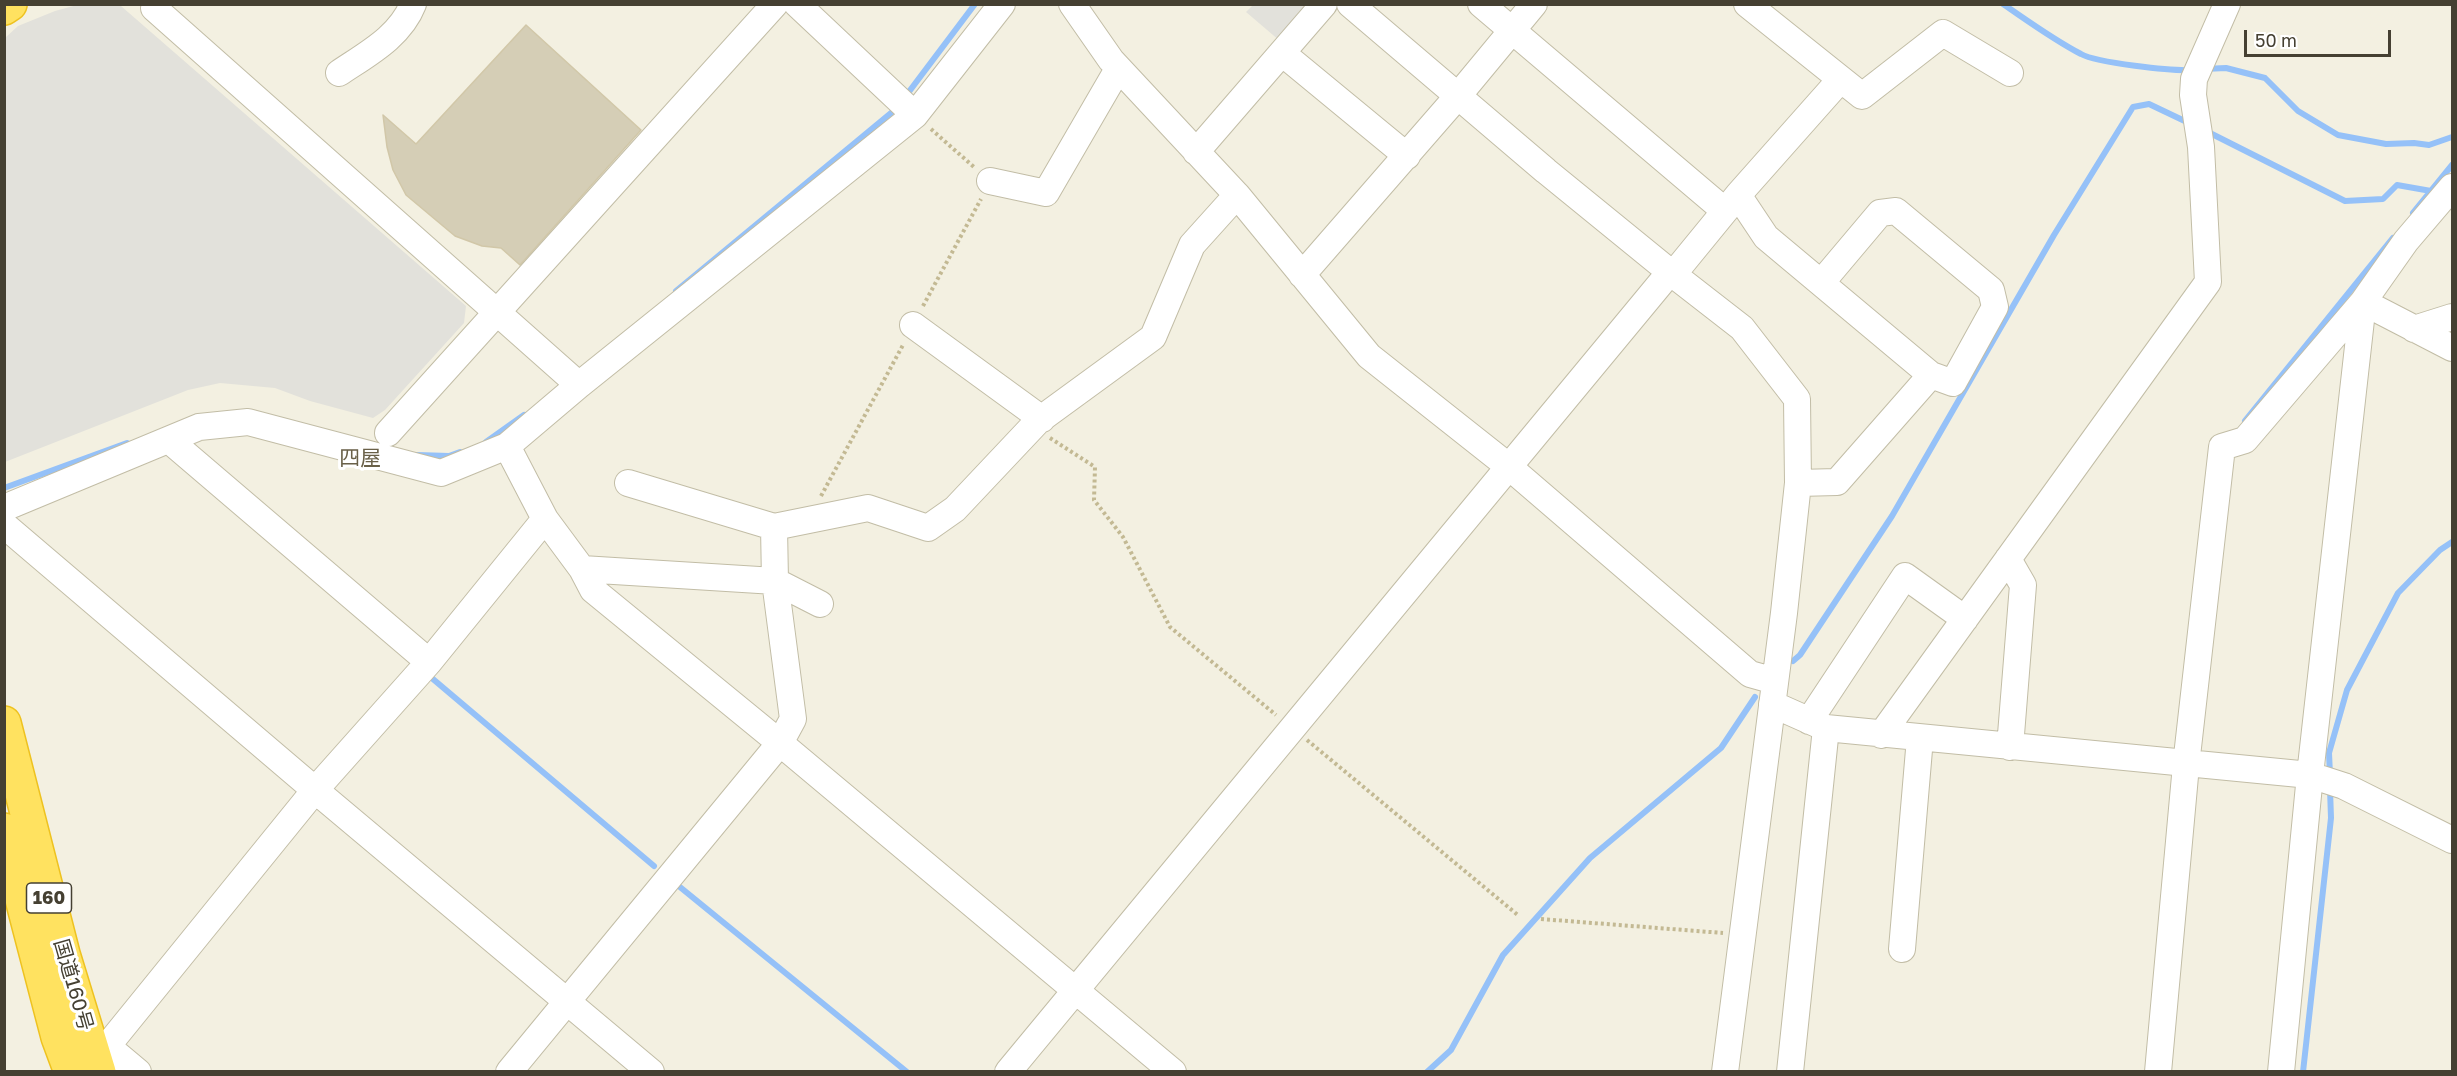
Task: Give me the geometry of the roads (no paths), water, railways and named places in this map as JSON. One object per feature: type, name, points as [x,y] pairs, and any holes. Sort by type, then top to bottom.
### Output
[{"type":"highway","points":[[4,8],[10,4]]},
{"type":"highway","name":"国道160号","points":[[4,723],[93,1062]]},
{"type":"highway","name":"国道160号","points":[[4,830],[58,1037],[93,1062]]},
{"type":"street","points":[[339,73],[387,41],[408,16],[413,4]]},
{"type":"street","points":[[388,433],[775,4]]},
{"type":"street","points":[[797,4],[915,115]]},
{"type":"street","points":[[4,508],[199,427],[248,422],[441,473],[507,446],[573,379],[915,115],[1002,4]]},
{"type":"street","points":[[1072,4],[1118,69],[1237,195],[1369,356],[1508,466],[1750,674],[1817,725],[1881,735],[2195,765],[2325,780],[2452,840]]},
{"type":"street","points":[[1196,152],[1324,4]]},
{"type":"street","points":[[1350,4],[1457,97],[1670,272],[1742,327],[1797,399],[1798,483],[1725,1071]]},
{"type":"street","points":[[1481,4],[1732,203],[1766,237],[1821,283],[1931,375],[1953,383],[1995,307],[1991,290],[1896,211],[1880,213],[1821,283]]},
{"type":"street","points":[[1302,275],[1407,156],[1534,4]]},
{"type":"street","points":[[1747,4],[1862,96],[1943,33],[2010,73]]},
{"type":"street","points":[[1881,735],[2208,282],[2201,147],[2193,94],[2194,79],[2227,4]]},
{"type":"street","points":[[154,8],[573,379]]},
{"type":"street","points":[[1282,53],[1407,156]]},
{"type":"street","points":[[990,181],[1046,194],[1118,69]]},
{"type":"street","points":[[1008,1071],[1670,272],[1680,266],[1840,80]]},
{"type":"street","points":[[2158,1071],[2195,765],[2222,447],[2245,440],[2363,302],[2406,241],[2452,187]]},
{"type":"street","points":[[628,483],[774,527],[868,508],[928,528],[955,509],[1038,423],[1153,337],[1192,245],[1237,195]]},
{"type":"street","points":[[2363,302],[2452,348]]},
{"type":"street","points":[[2281,1071],[2325,780],[2363,302]]},
{"type":"street","points":[[2414,328],[2452,317]]},
{"type":"street","points":[[913,325],[1038,423]]},
{"type":"street","points":[[1798,483],[1838,482],[1931,375]]},
{"type":"street","points":[[169,440],[429,662]]},
{"type":"street","points":[[507,446],[546,519],[582,569],[593,590],[1173,1071]]},
{"type":"street","points":[[138,1071],[93,1062],[315,790],[429,662],[546,519]]},
{"type":"street","points":[[4,525],[567,1003],[651,1071]]},
{"type":"street","points":[[509,1071],[780,743],[793,719],[775,581],[774,527]]},
{"type":"street","points":[[2008,559],[2023,585],[2010,747]]},
{"type":"street","points":[[582,569],[775,581],[820,604]]},
{"type":"street","points":[[1791,1071],[1817,725],[1905,576],[1965,619]]},
{"type":"street","points":[[1902,949],[1920,738]]},
{"type":"waterway","points":[[905,97],[975,4]]},
{"type":"waterway","points":[[2003,4],[2081,54],[2135,66],[2191,70]]},
{"type":"waterway","points":[[2204,69],[2226,68],[2265,78],[2298,111],[2338,135],[2386,144],[2429,145],[2452,137]]},
{"type":"waterway","points":[[1793,661],[1800,655],[1892,516],[2054,235],[2133,107],[2149,104],[2191,124]]},
{"type":"waterway","points":[[676,291],[897,108]]},
{"type":"waterway","points":[[2206,131],[2345,201],[2383,199],[2397,185],[2431,191]]},
{"type":"waterway","points":[[2413,213],[2452,165]]},
{"type":"waterway","points":[[2245,421],[2393,238]]},
{"type":"waterway","points":[[486,442],[524,415]]},
{"type":"waterway","points":[[4,488],[127,443]]},
{"type":"waterway","points":[[417,455],[449,456],[460,452]]},
{"type":"waterway","points":[[2330,775],[2329,753],[2347,690],[2398,593],[2440,550],[2452,542]]},
{"type":"waterway","points":[[427,674],[654,866]]},
{"type":"waterway","points":[[1427,1072],[1451,1050],[1503,955],[1590,858],[1721,748],[1755,697]]},
{"type":"waterway","points":[[2303,1072],[2331,818],[2330,789]]},
{"type":"waterway","points":[[675,883],[907,1072]]},
{"type":"district","name":"四屋","points":[[360,458]]}]
